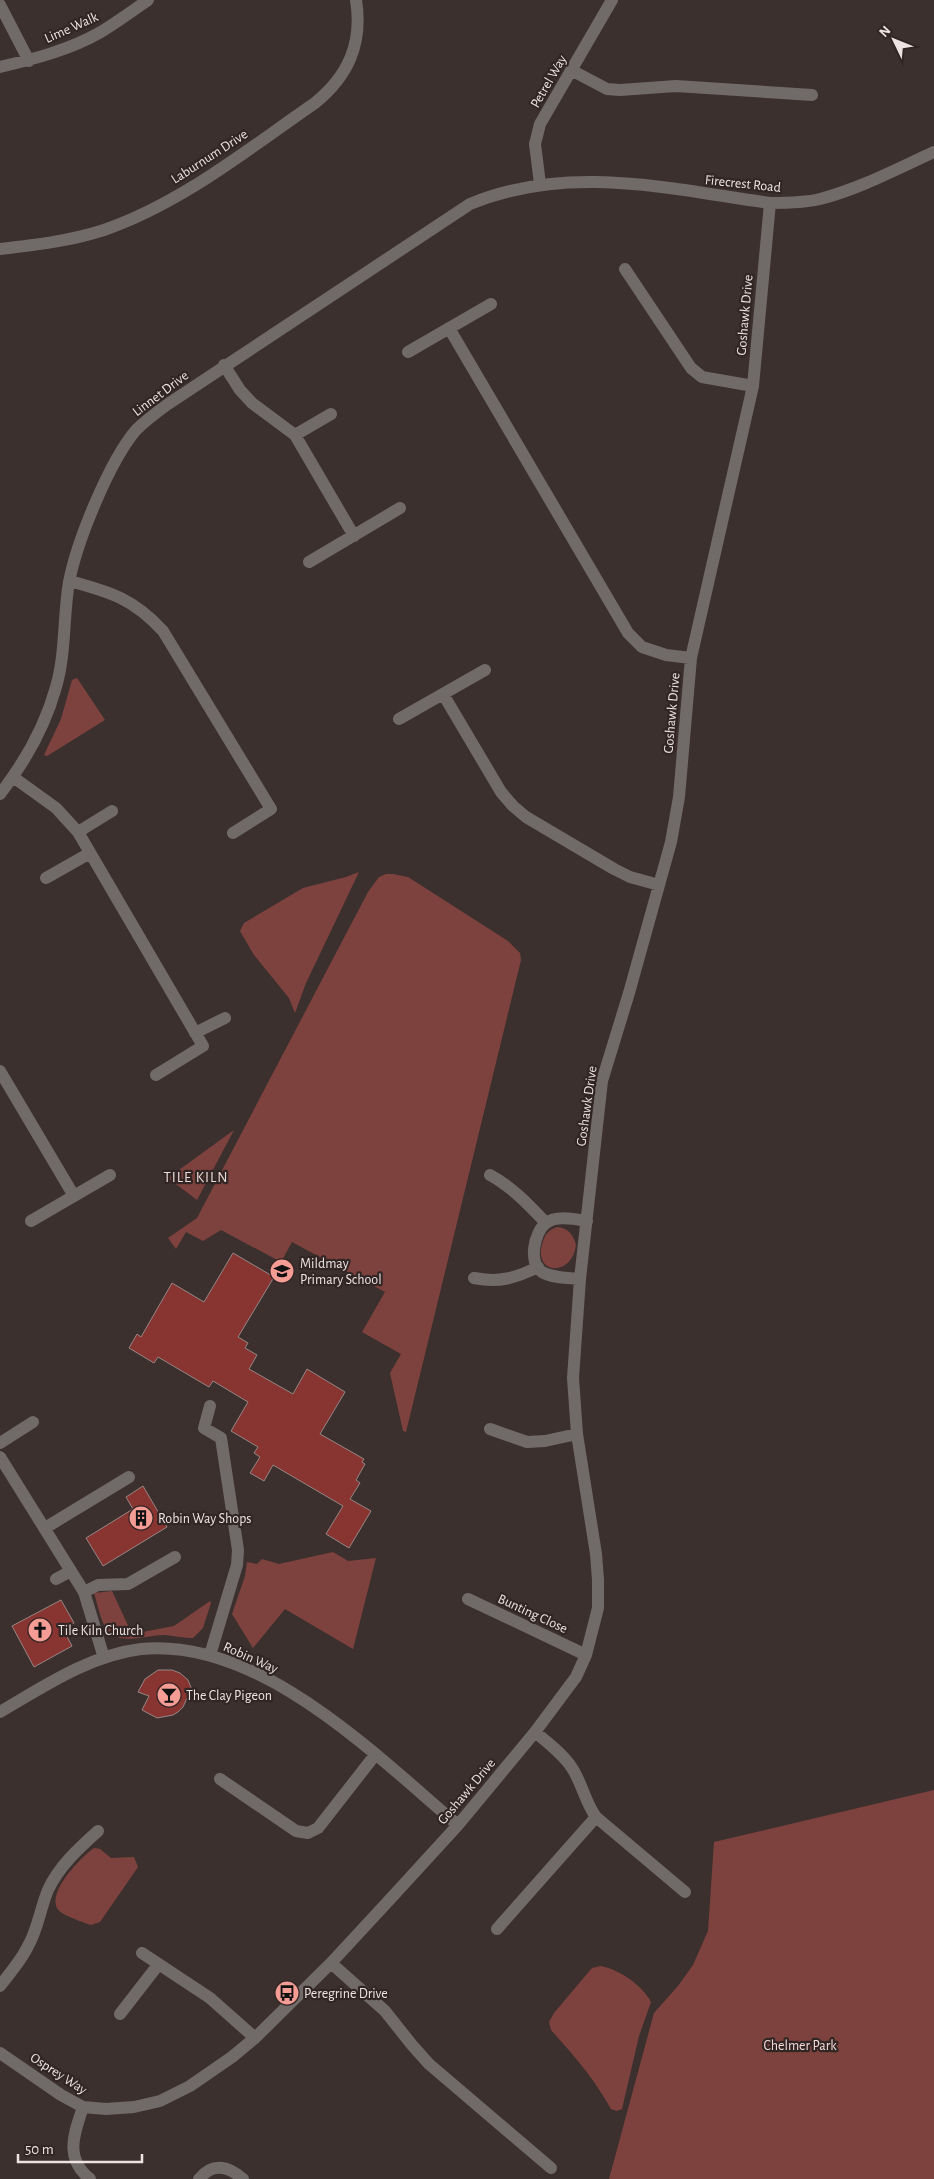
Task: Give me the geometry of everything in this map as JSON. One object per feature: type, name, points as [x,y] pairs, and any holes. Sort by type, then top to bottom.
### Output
[{"type":"street","name":"Lime Walk","points":[[0,67],[65,48],[99,33],[148,0]]},
{"type":"street","name":"Laburnum Drive","points":[[0,249],[72,239],[126,222],[181,193],[315,104],[335,86],[350,61],[358,32],[356,0]]},
{"type":"street","name":"Petrel Way","points":[[540,184],[536,152],[540,124],[612,0]]},
{"type":"street","points":[[0,5],[29,60]]},
{"type":"street","points":[[571,70],[607,89],[620,90],[676,86],[812,95]]},
{"type":"street","name":"Firecrest Road","points":[[540,184],[569,181],[610,181],[770,203],[819,199],[851,189],[934,152]]},
{"type":"street","name":"Linnet Drive","points":[[0,794],[14,777],[37,736],[56,686],[60,668],[70,581],[77,554],[94,508],[123,448],[136,430],[152,416],[224,365],[470,204],[491,195],[540,184]]},
{"type":"street","name":"Goshawk Drive","points":[[190,2086],[232,2057],[255,2038],[331,1963],[458,1825],[535,1732],[576,1677],[586,1655],[598,1608],[598,1580],[596,1554],[577,1434],[572,1378],[580,1279],[602,1081],[671,842],[679,797],[691,658],[753,386],[770,203]]},
{"type":"street","points":[[625,269],[692,368],[702,377],[753,386]]},
{"type":"street","points":[[408,352],[491,304]]},
{"type":"street","points":[[449,328],[628,633],[642,647],[666,654],[691,658]]},
{"type":"street","points":[[224,365],[240,390],[252,403],[295,436],[354,536]]},
{"type":"street","points":[[295,436],[331,414]]},
{"type":"street","points":[[310,562],[400,508]]},
{"type":"street","points":[[70,581],[107,591],[134,604],[151,618],[162,631],[272,808],[233,833]]},
{"type":"street","points":[[399,720],[486,670]]},
{"type":"street","points":[[443,694],[502,792],[513,806],[533,821],[614,870],[630,877],[659,884]]},
{"type":"street","points":[[14,777],[49,802],[78,832],[203,1046],[156,1075]]},
{"type":"street","points":[[78,832],[112,811]]},
{"type":"street","points":[[46,878],[90,853]]},
{"type":"street","points":[[195,1033],[224,1018]]},
{"type":"street","points":[[0,1071],[74,1196]]},
{"type":"street","points":[[31,1221],[110,1175]]},
{"type":"street","points":[[490,1175],[502,1181],[546,1223]]},
{"type":"street","points":[[580,1279],[555,1276],[541,1271],[536,1263],[534,1249],[538,1233],[546,1223],[563,1218],[587,1221]]},
{"type":"street","points":[[474,1278],[502,1281],[520,1276],[538,1267]]},
{"type":"street","points":[[210,1406],[204,1428],[221,1438],[238,1550],[234,1580],[210,1655]]},
{"type":"street","points":[[0,1443],[33,1422]]},
{"type":"street","points":[[490,1429],[527,1442],[545,1441],[577,1434]]},
{"type":"street","points":[[0,1457],[84,1592],[104,1658]]},
{"type":"street","points":[[45,1528],[129,1478]]},
{"type":"street","points":[[84,1592],[98,1585],[128,1584],[175,1557]]},
{"type":"street","points":[[56,1579],[71,1571]]},
{"type":"street","name":"Bunting Close","points":[[468,1599],[586,1655]]},
{"type":"street","name":"Robin Way","points":[[0,1712],[76,1670],[104,1658],[140,1649],[174,1648],[210,1655],[236,1663],[268,1679],[338,1725],[458,1825]]},
{"type":"street","points":[[535,1732],[560,1754],[572,1768],[589,1807],[596,1817],[684,1892]]},
{"type":"street","points":[[220,1779],[296,1830],[308,1833],[318,1828],[376,1755]]},
{"type":"street","points":[[497,1929],[596,1817]]},
{"type":"street","points":[[0,1986],[27,1949],[36,1932],[48,1889],[63,1866],[98,1831]]},
{"type":"street","points":[[142,1953],[210,1998],[255,2038]]},
{"type":"street","points":[[331,1963],[385,2011],[429,2064],[551,2168]]},
{"type":"street","points":[[120,2014],[158,1964]]},
{"type":"street","name":"Osprey Way","points":[[0,2053],[61,2095],[83,2107],[106,2110],[134,2107],[160,2101],[190,2086]]},
{"type":"street","points":[[83,2107],[72,2144],[75,2160],[84,2174],[90,2179]]},
{"type":"street","points":[[199,2179],[211,2169],[220,2166],[230,2169],[243,2179]]},
{"type":"green space","points":[[77,678],[105,720],[47,756],[44,755],[61,719],[72,680]]},
{"type":"green space","points":[[359,872],[306,983],[295,1013],[289,998],[254,955],[240,931],[244,923],[303,888]]},
{"type":"green space","points":[[386,874],[408,877],[508,941],[520,953],[521,960],[406,1432],[403,1431],[390,1373],[401,1354],[362,1332],[385,1292],[292,1242],[281,1262],[221,1230],[203,1241],[186,1232],[176,1249],[168,1238],[197,1218],[368,892],[379,877]]},
{"type":"green space","points":[[234,1130],[197,1200],[168,1178]]},
{"type":"green space","points":[[557,1227],[570,1232],[576,1245],[573,1256],[567,1263],[561,1267],[554,1268],[547,1266],[543,1261],[541,1252],[545,1236]]},
{"type":"green space","points":[[333,1552],[348,1561],[376,1558],[353,1649],[285,1609],[253,1648],[232,1614],[245,1576],[247,1562],[257,1564],[262,1559],[279,1564]]},
{"type":"green space","points":[[112,1591],[132,1634],[174,1626],[210,1601],[211,1603],[203,1628],[193,1638],[160,1635],[130,1639],[110,1633],[102,1620],[94,1593]]},
{"type":"green space","name":"Chelmer Park","points":[[934,1790],[934,2179],[609,2179],[654,2013],[678,1986],[693,1965],[708,1931],[714,1842]]},
{"type":"green space","points":[[94,1848],[100,1849],[111,1858],[134,1857],[138,1867],[100,1922],[91,1925],[59,1911],[55,1901],[61,1884],[67,1875]]},
{"type":"green space","points":[[601,1966],[616,1971],[630,1979],[651,2002],[639,2036],[622,2109],[617,2111],[611,2109],[576,2058],[551,2030],[549,2022],[554,2013],[592,1968]]},
{"type":"building","points":[[233,1253],[274,1277],[238,1337],[248,1343],[245,1348],[257,1355],[249,1369],[293,1394],[307,1369],[345,1392],[320,1434],[364,1459],[362,1462],[365,1464],[356,1480],[360,1483],[350,1499],[371,1511],[349,1548],[326,1534],[343,1506],[273,1465],[264,1481],[250,1473],[260,1457],[254,1453],[258,1447],[231,1431],[248,1402],[213,1381],[209,1387],[158,1357],[154,1363],[129,1348],[137,1334],[141,1337],[172,1283],[204,1302]]},
{"type":"building","name":"Robin Way Shops","points":[[143,1486],[167,1527],[103,1566],[86,1538],[133,1509],[126,1497]]},
{"type":"building","name":"Tile Kiln Church","points":[[61,1600],[74,1623],[63,1629],[72,1646],[34,1667],[12,1626]]},
{"type":"building","name":"The Clay Pigeon","points":[[158,1670],[172,1670],[180,1673],[188,1680],[194,1695],[188,1696],[183,1707],[178,1712],[173,1715],[157,1718],[142,1710],[149,1696],[138,1692],[145,1679]]},
{"type":"place","name":"Mildmay Primary School","points":[[282,1271]]},
{"type":"place","name":"Robin Way Shops","points":[[141,1518]]},
{"type":"place","name":"Tile Kiln Church","points":[[40,1630]]},
{"type":"place","name":"The Clay Pigeon","points":[[169,1695]]},
{"type":"place","name":"Peregrine Drive","points":[[287,1993]]},
{"type":"district","name":"TILE KILN","points":[[196,1177]]}]
